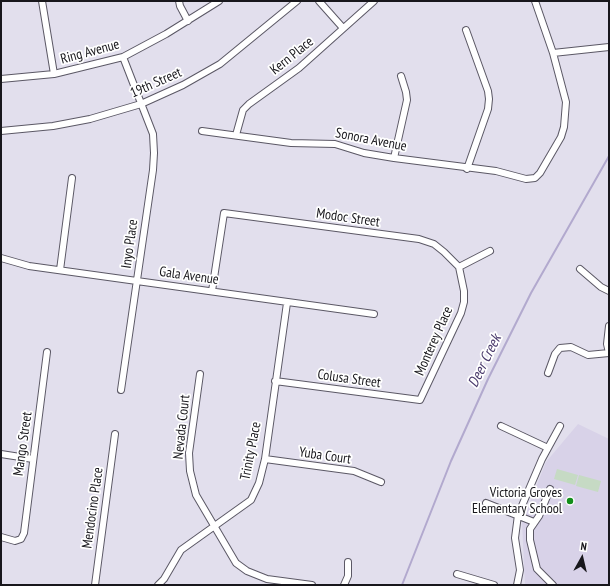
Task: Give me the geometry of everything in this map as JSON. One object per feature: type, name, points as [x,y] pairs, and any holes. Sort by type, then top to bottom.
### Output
[{"type":"street","points":[[42,1],[54,74]]},
{"type":"street","points":[[179,1],[188,21]]},
{"type":"street","name":"Ring Avenue","points":[[1,79],[54,74],[123,57],[166,34],[219,1]]},
{"type":"street","name":"19th Street","points":[[1,130],[53,126],[90,119],[141,104],[183,85],[220,64],[297,1]]},
{"type":"street","points":[[319,1],[343,28]]},
{"type":"street","name":"Kern Place","points":[[236,135],[243,110],[249,104],[299,68],[374,1]]},
{"type":"street","points":[[535,1],[553,53],[609,47]]},
{"type":"street","points":[[466,30],[488,91],[489,99],[488,109],[467,169]]},
{"type":"street","name":"Sonora Avenue","points":[[202,131],[291,143],[335,144],[364,153],[467,169],[496,171],[526,179],[535,178],[540,173],[561,137],[564,127],[566,102],[553,53]]},
{"type":"street","name":"Inyo Place","points":[[121,390],[153,170],[154,153],[153,134],[123,57]]},
{"type":"street","points":[[394,158],[407,100],[401,76]]},
{"type":"street","points":[[60,270],[72,178]]},
{"type":"street","name":"Modoc Street","points":[[212,291],[224,213],[419,240],[434,244],[459,267]]},
{"type":"street","points":[[459,267],[490,251]]},
{"type":"street","name":"Gala Avenue","points":[[1,258],[29,266],[374,314]]},
{"type":"street","name":"Monterey Place","points":[[420,400],[461,313],[464,302],[464,291],[459,267]]},
{"type":"street","points":[[580,269],[601,287],[609,291]]},
{"type":"street","name":"Trinity Place","points":[[158,585],[164,579],[181,550],[251,500],[259,483],[265,459],[287,303]]},
{"type":"street","points":[[548,373],[555,354],[560,348],[570,348],[588,355],[609,353],[607,344],[609,326]]},
{"type":"street","name":"Mango Street","points":[[1,537],[15,541],[21,539],[24,534],[47,352]]},
{"type":"street","name":"Nevada Court","points":[[200,374],[189,463],[196,495],[236,563],[247,571],[267,579],[312,585]]},
{"type":"street","name":"Colusa Street","points":[[275,381],[420,400]]},
{"type":"street","points":[[501,426],[548,448]]},
{"type":"street","points":[[517,585],[520,570],[515,538],[518,515],[529,486],[560,426]]},
{"type":"street","name":"Mendocino Place","points":[[95,585],[115,434]]},
{"type":"street","points":[[1,454],[33,459]]},
{"type":"street","name":"Yuba Court","points":[[265,459],[354,471],[380,482]]},
{"type":"street","points":[[550,489],[539,516],[530,529],[537,569],[553,585]]},
{"type":"street","points":[[486,503],[534,522]]},
{"type":"street","points":[[344,585],[348,576],[348,562]]},
{"type":"street","points":[[457,574],[494,585]]},
{"type":"shaded area","name":"Victoria Groves Elementary School","points":[[578,424],[609,439],[609,585],[525,585],[522,522],[546,462]]},
{"type":"green space","points":[[557,469],[578,475],[575,485],[554,479]]},
{"type":"green space","points":[[579,475],[601,481],[598,492],[576,486]]},
{"type":"waterway","name":"Deer Creek","points":[[402,585],[451,461],[488,379],[531,293],[609,156]]},
{"type":"place","name":"Victoria Groves Elementary School","points":[[570,501]]}]
